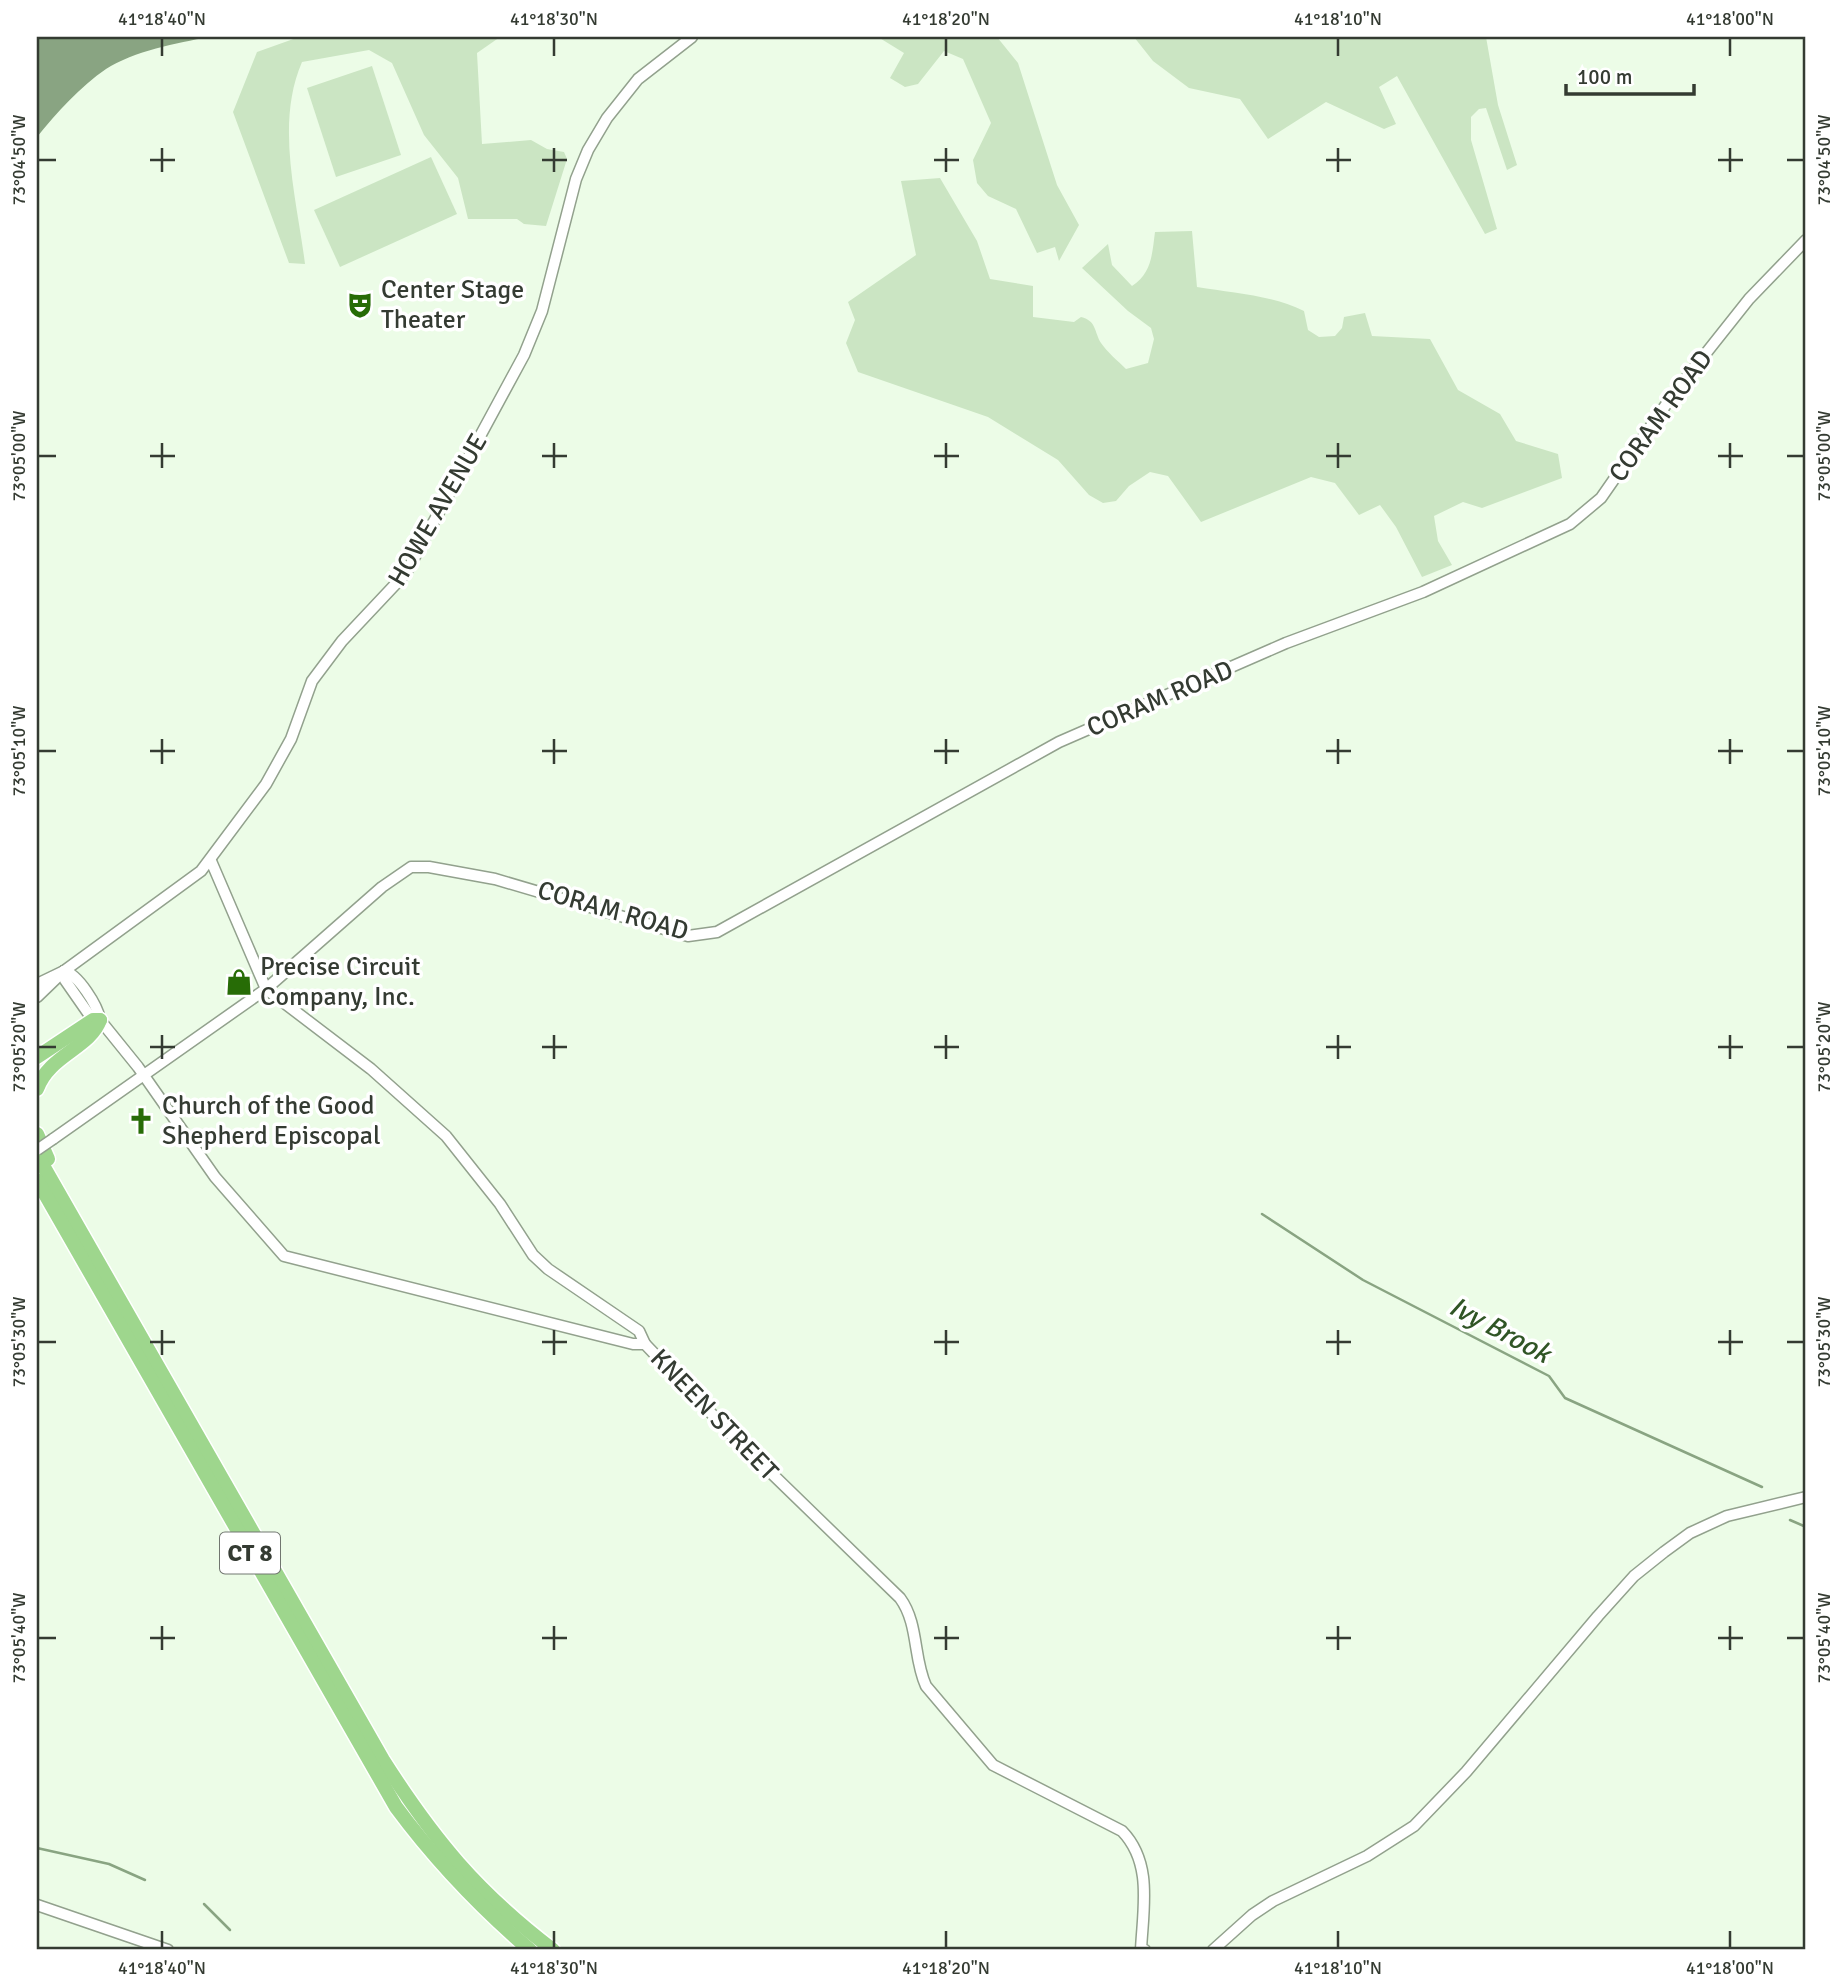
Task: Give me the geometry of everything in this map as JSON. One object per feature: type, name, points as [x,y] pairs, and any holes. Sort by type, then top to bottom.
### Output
[{"type":"highway","points":[[37,1057],[93,1020],[100,1020]]},
{"type":"highway","points":[[37,1089],[50,1065],[93,1032],[100,1020]]},
{"type":"highway","points":[[37,1134],[76,1221]]},
{"type":"highway","name":"CT 8","points":[[37,1155],[383,1760],[421,1820],[487,1903]]},
{"type":"highway","name":"CT 8","points":[[37,1180],[396,1807],[433,1857],[513,1927],[530,1950]]},
{"type":"highway","name":"CT 8","points":[[513,1927],[553,1950]]},
{"type":"street","name":"HOWE AVENUE","points":[[37,997],[64,971],[188,881],[211,861],[282,758],[303,700],[323,664],[397,584],[427,538],[524,355],[542,311],[576,179],[588,150],[607,118],[638,79],[692,37]]},
{"type":"street","name":"CORAM ROAD","points":[[266,989],[382,887],[411,867],[429,867],[495,879],[688,936],[718,932],[1059,742],[1286,643],[1423,592],[1570,524],[1601,498],[1672,396],[1749,299],[1806,240]]},
{"type":"street","points":[[211,861],[266,989],[371,1069],[446,1136],[500,1204],[533,1255],[548,1269],[639,1331],[645,1344]]},
{"type":"street","name":"HOWE AVENUE","points":[[37,984],[64,971]]},
{"type":"street","name":"KNEEN STREET","points":[[64,971],[71,973],[97,1008],[100,1020],[143,1073],[215,1177],[285,1256],[522,1317],[634,1344],[645,1344],[731,1434],[900,1598],[913,1629],[919,1672],[926,1686],[993,1765],[1122,1831],[1134,1844],[1144,1879],[1143,1950]]},
{"type":"street","points":[[37,1150],[266,989]]},
{"type":"street","points":[[1213,1950],[1252,1915],[1273,1901],[1367,1856],[1414,1826],[1466,1772],[1634,1576],[1664,1552],[1690,1533],[1727,1516],[1806,1497]]},
{"type":"street","points":[[37,1905],[169,1950]]},
{"type":"shaded area","points":[[37,37],[209,37],[142,53],[106,69],[69,100],[37,137]]},
{"type":"shaded area","points":[[299,37],[500,37],[477,53],[482,144],[531,140],[547,149],[564,152],[567,159],[546,226],[524,224],[517,219],[468,219],[458,178],[424,135],[392,63],[369,50],[302,62],[294,86],[289,136],[293,188],[305,264],[289,263],[233,112],[257,52]]},
{"type":"shaded area","points":[[878,37],[997,37],[1018,63],[1057,185],[1079,225],[1059,261],[1055,247],[1037,253],[1016,209],[988,196],[977,183],[973,160],[991,123],[963,59],[944,51],[918,84],[905,87],[890,78],[904,53]]},
{"type":"shaded area","points":[[1134,37],[1486,37],[1498,105],[1517,165],[1507,170],[1486,108],[1479,109],[1471,117],[1471,140],[1497,229],[1485,234],[1397,76],[1379,87],[1396,124],[1384,129],[1326,102],[1268,139],[1240,99],[1189,88],[1153,61]]},
{"type":"shaded area","points":[[372,66],[401,155],[336,177],[307,88]]},
{"type":"shaded area","points":[[431,157],[457,214],[340,267],[314,210]]},
{"type":"shaded area","points":[[940,178],[977,241],[990,279],[1033,286],[1033,317],[1074,322],[1081,317],[1090,321],[1103,346],[1126,369],[1148,363],[1154,339],[1151,328],[1128,311],[1082,268],[1108,244],[1112,265],[1132,286],[1147,269],[1155,232],[1192,231],[1197,287],[1252,295],[1304,311],[1308,330],[1319,337],[1335,336],[1342,328],[1344,317],[1365,313],[1372,336],[1430,339],[1458,390],[1500,414],[1516,441],[1558,454],[1562,478],[1482,508],[1463,502],[1434,516],[1438,541],[1452,565],[1422,577],[1396,527],[1380,505],[1359,515],[1335,483],[1311,477],[1201,522],[1168,476],[1150,472],[1129,486],[1116,501],[1103,503],[1089,495],[1058,460],[988,417],[858,372],[846,343],[855,320],[848,302],[916,255],[901,181]]},
{"type":"waterway","name":"Ivy Brook","points":[[1262,1214],[1363,1280],[1549,1376],[1565,1398],[1762,1487]]},
{"type":"waterway","name":"Ivy Brook","points":[[1790,1520],[1806,1527]]},
{"type":"waterway","points":[[37,1848],[109,1864],[145,1880]]},
{"type":"waterway","points":[[204,1904],[230,1930]]},
{"type":"place","name":"Center Stage Theater","points":[[360,305]]},
{"type":"place","name":"Precise Circuit Company, Inc.","points":[[239,982]]},
{"type":"place","name":"Church of the Good Shepherd Episcopal","points":[[141,1121]]}]
